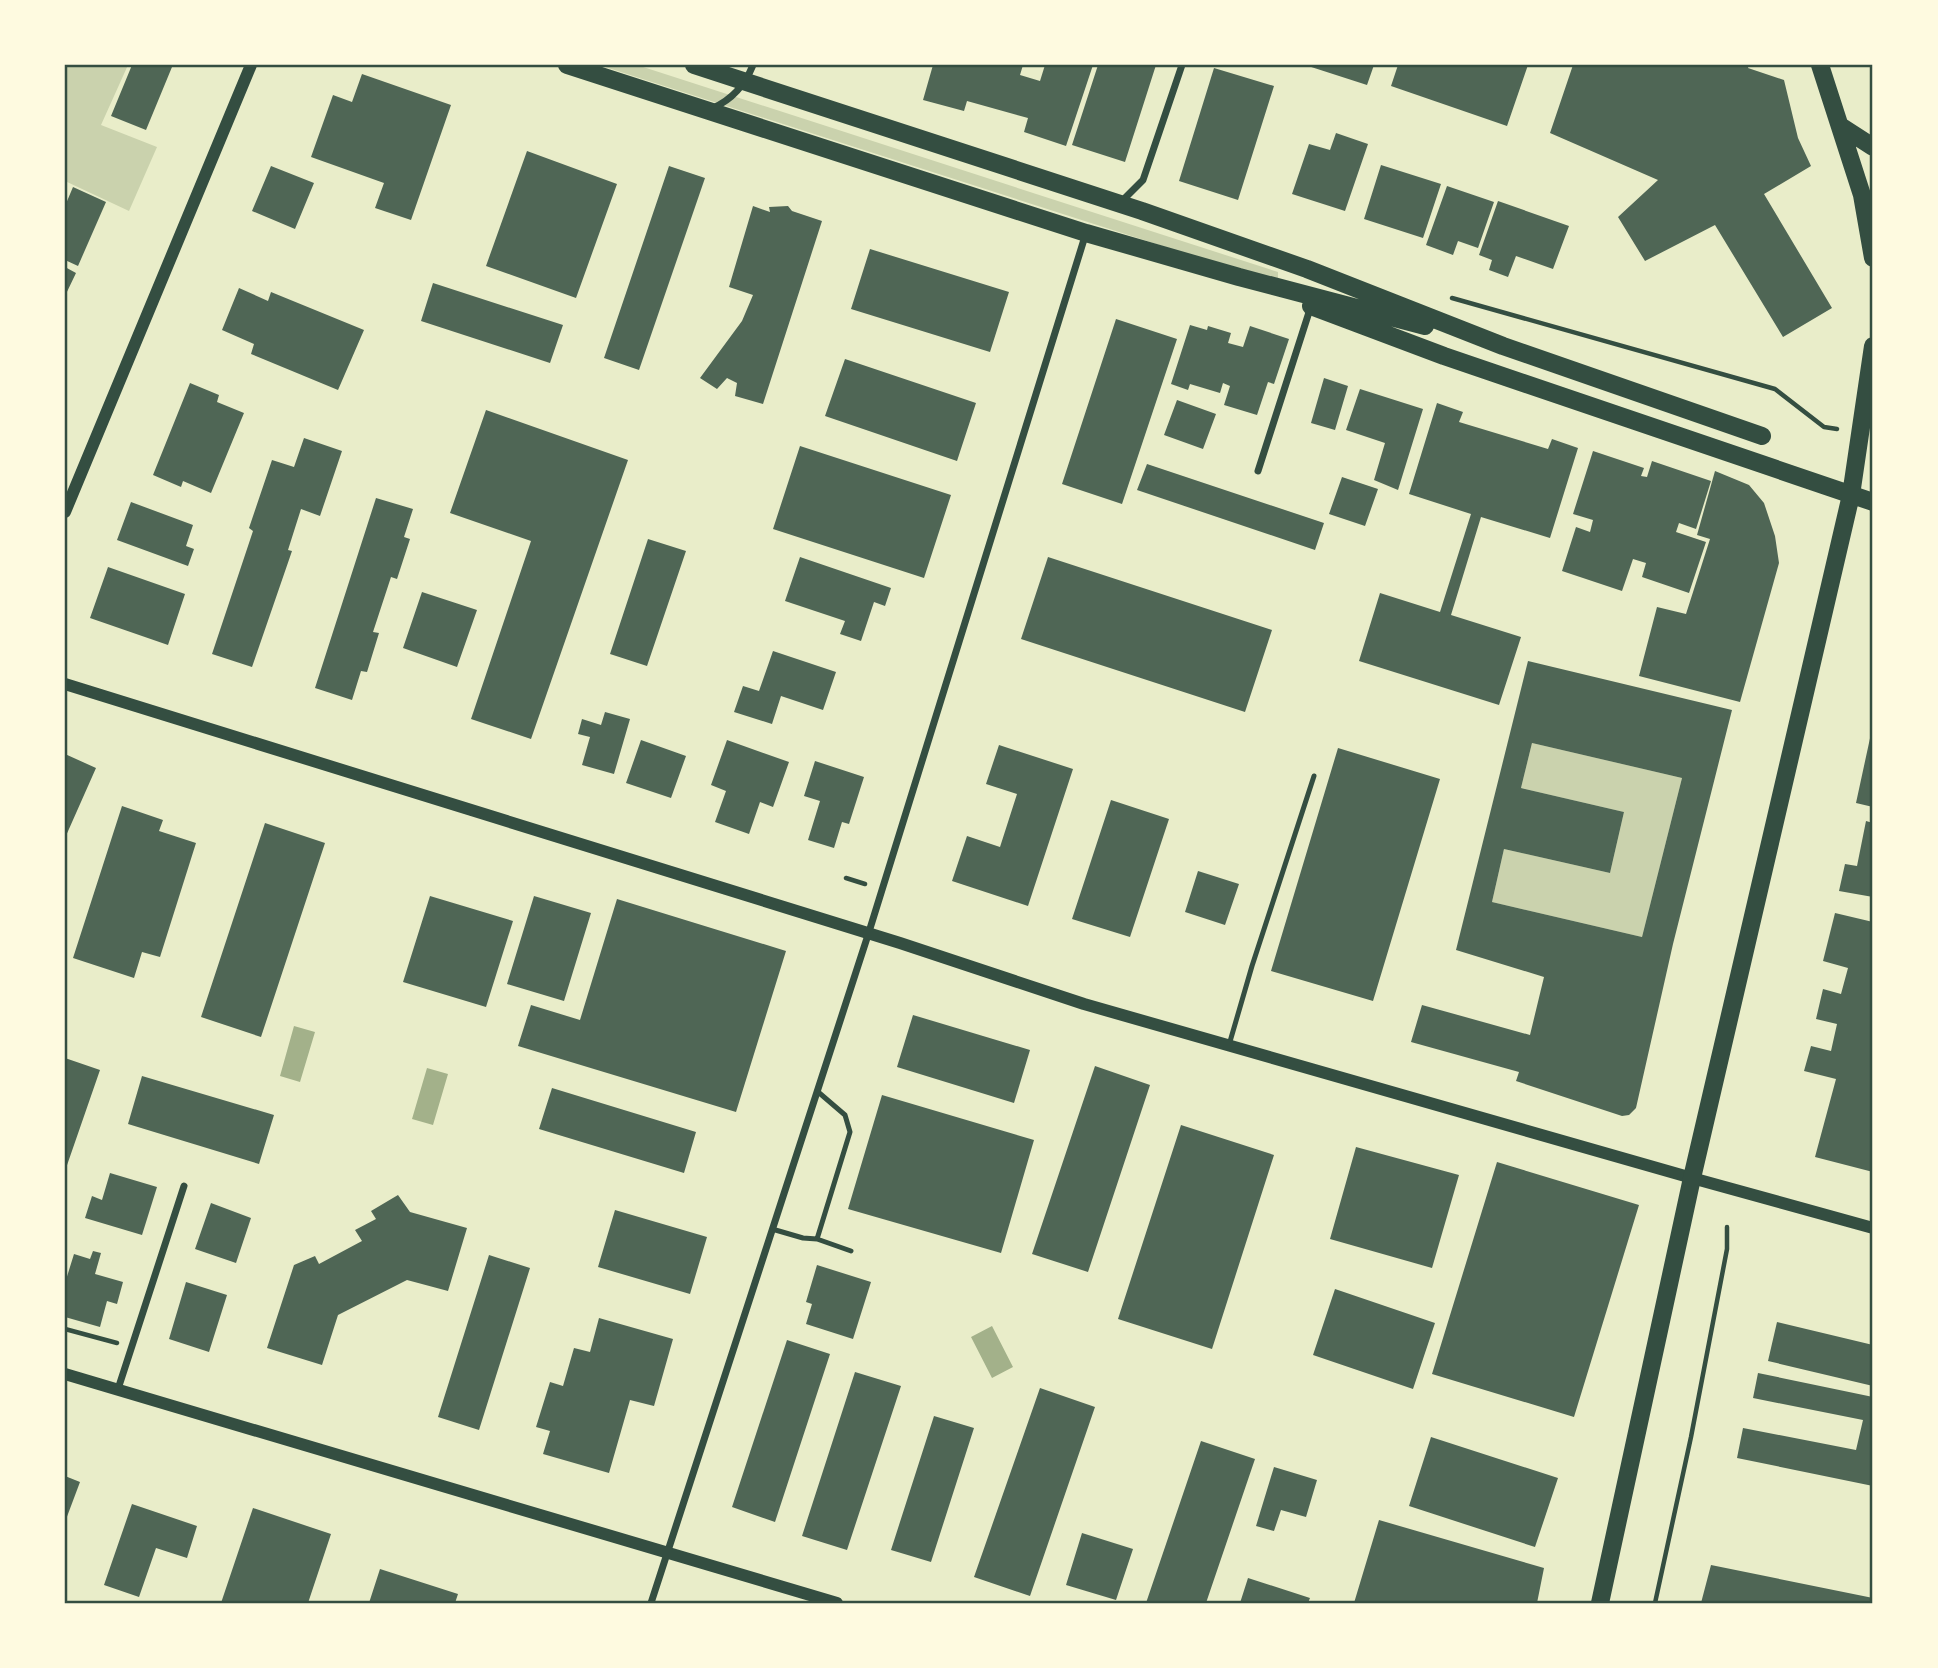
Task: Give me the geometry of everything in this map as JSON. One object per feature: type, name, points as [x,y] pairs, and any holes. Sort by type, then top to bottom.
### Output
[{"type":"main road","points":[[567,65],[1086,233],[1239,277],[1503,346]]},
{"type":"main road","points":[[694,65],[750,73],[1307,269],[1503,346],[1762,436]]},
{"type":"main road","points":[[1820,65],[1862,195],[1873,258]]},
{"type":"main road","points":[[1842,127],[1873,147]]},
{"type":"main road","points":[[1239,277],[1444,356],[1873,502]]},
{"type":"main road","points":[[1600,1603],[1692,1178],[1851,495],[1873,346]]},
{"type":"street","points":[[65,512],[251,65]]},
{"type":"street","points":[[1118,204],[1143,180],[1182,65]]},
{"type":"street","points":[[705,110],[729,99],[750,73]]},
{"type":"street","points":[[651,1603],[868,935],[1086,233]]},
{"type":"street","points":[[1258,471],[1311,306]]},
{"type":"street","points":[[65,684],[1084,1004],[1873,1228]]},
{"type":"street","points":[[118,1389],[184,1186]]},
{"type":"street","points":[[65,1374],[836,1603]]},
{"type":"lane","points":[[1229,1045],[1314,776]]},
{"type":"lane","points":[[817,1091],[845,1115],[850,1132],[817,1238]]},
{"type":"lane","points":[[772,1228],[803,1238],[817,1238],[852,1251]]},
{"type":"path","points":[[1447,298],[1775,389],[1824,427],[1861,433]]},
{"type":"path","points":[[846,878],[872,887]]},
{"type":"path","points":[[1655,1603],[1691,1437],[1727,1249],[1727,1227]]},
{"type":"path","points":[[65,1329],[117,1343]]},
{"type":"shaded area","points":[[65,65],[128,65],[101,125],[157,147],[129,211],[65,181]]},
{"type":"shaded area","points":[[599,65],[637,65],[1278,272],[1278,283]]},
{"type":"shaded area","points":[[1532,743],[1682,778],[1642,937],[1492,902],[1504,849],[1610,873],[1624,812],[1521,788]]},
{"type":"shaded area","points":[[294,1026],[315,1032],[300,1082],[280,1076]]},
{"type":"shaded area","points":[[427,1068],[448,1074],[433,1125],[412,1119]]},
{"type":"shaded area","points":[[992,1326],[1013,1367],[992,1378],[971,1337]]},
{"type":"building","points":[[132,65],[172,67],[146,130],[111,116]]},
{"type":"building","points":[[933,65],[1023,65],[1020,75],[1040,81],[1045,65],[1093,65],[1066,146],[1024,132],[1028,118],[967,101],[964,111],[923,100]]},
{"type":"building","points":[[1098,65],[1156,65],[1125,162],[1072,145]]},
{"type":"building","points":[[1305,65],[1374,65],[1367,85]]},
{"type":"building","points":[[1398,65],[1528,65],[1507,126],[1391,86]]},
{"type":"building","points":[[1573,65],[1749,65],[1748,68],[1784,80],[1798,138],[1811,166],[1764,194],[1832,308],[1783,337],[1715,225],[1645,261],[1618,217],[1658,180],[1550,133]]},
{"type":"building","points":[[1214,68],[1274,86],[1238,200],[1179,181]]},
{"type":"building","points":[[362,74],[451,105],[411,220],[375,208],[384,183],[311,157],[333,95],[352,102]]},
{"type":"building","points":[[1336,133],[1368,144],[1345,211],[1292,194],[1309,144],[1330,150]]},
{"type":"building","points":[[527,151],[617,184],[576,298],[486,266]]},
{"type":"building","points":[[1381,165],[1441,184],[1423,238],[1364,219]]},
{"type":"building","points":[[271,166],[314,183],[295,229],[252,211]]},
{"type":"building","points":[[669,166],[705,178],[639,370],[604,358]]},
{"type":"building","points":[[1447,186],[1494,202],[1478,248],[1458,241],[1453,255],[1426,245]]},
{"type":"building","points":[[73,187],[106,202],[78,266],[65,260],[65,206]]},
{"type":"building","points":[[1498,201],[1569,226],[1553,269],[1516,256],[1508,277],[1489,270],[1492,260],[1479,255]]},
{"type":"building","points":[[753,206],[770,212],[769,207],[788,206],[792,211],[822,221],[763,404],[735,396],[737,383],[727,378],[717,389],[700,378],[742,321],[753,295],[729,287]]},
{"type":"building","points":[[870,249],[1009,292],[990,352],[851,309]]},
{"type":"building","points":[[65,267],[76,273],[65,296]]},
{"type":"building","points":[[433,283],[563,325],[550,363],[421,321]]},
{"type":"building","points":[[239,288],[268,301],[271,292],[364,330],[338,390],[251,354],[254,344],[222,330]]},
{"type":"building","points":[[1116,319],[1177,339],[1122,504],[1062,484]]},
{"type":"building","points":[[1190,325],[1207,330],[1208,326],[1231,333],[1228,343],[1243,347],[1250,326],[1289,339],[1274,384],[1268,382],[1257,415],[1224,405],[1230,386],[1223,383],[1220,393],[1190,384],[1188,390],[1171,384]]},
{"type":"building","points":[[845,359],[976,403],[957,461],[825,416]]},
{"type":"building","points":[[1324,378],[1348,386],[1335,430],[1311,423]]},
{"type":"building","points":[[190,383],[219,395],[217,402],[244,413],[211,493],[183,481],[181,487],[153,475]]},
{"type":"building","points":[[1360,389],[1423,409],[1398,490],[1374,480],[1385,443],[1346,430]]},
{"type":"building","points":[[1177,400],[1216,414],[1203,449],[1164,435]]},
{"type":"building","points":[[1437,403],[1463,412],[1459,422],[1548,449],[1552,439],[1578,448],[1550,538],[1481,517],[1451,615],[1521,637],[1499,705],[1359,661],[1380,593],[1440,612],[1471,514],[1409,494]]},
{"type":"building","points":[[486,410],[628,460],[531,739],[471,719],[531,541],[450,513]]},
{"type":"building","points":[[304,438],[342,451],[320,516],[301,509],[288,550],[292,551],[252,667],[212,654],[253,531],[249,528],[272,460],[294,467]]},
{"type":"building","points":[[800,446],[951,495],[924,578],[773,529]]},
{"type":"building","points":[[1593,451],[1644,468],[1641,476],[1647,477],[1652,461],[1711,481],[1696,529],[1679,523],[1676,532],[1706,542],[1689,593],[1642,577],[1646,563],[1633,559],[1622,591],[1562,571],[1576,527],[1590,532],[1593,520],[1573,514]]},
{"type":"building","points":[[1147,464],[1324,523],[1315,550],[1137,490]]},
{"type":"building","points":[[1715,471],[1749,485],[1764,503],[1775,536],[1779,563],[1740,702],[1639,676],[1657,607],[1686,614],[1710,539],[1697,535]]},
{"type":"building","points":[[1342,477],[1378,489],[1365,526],[1329,514]]},
{"type":"building","points":[[376,498],[413,509],[404,537],[410,539],[397,579],[391,577],[373,632],[379,633],[367,672],[361,671],[352,700],[315,688]]},
{"type":"building","points":[[131,502],[193,525],[186,546],[194,549],[188,566],[117,540]]},
{"type":"building","points":[[648,539],[686,551],[647,666],[610,654]]},
{"type":"building","points":[[800,557],[891,588],[885,606],[874,602],[861,641],[840,634],[845,621],[785,601]]},
{"type":"building","points":[[1048,557],[1272,630],[1245,712],[1021,639]]},
{"type":"building","points":[[108,567],[185,594],[168,645],[90,618]]},
{"type":"building","points":[[422,592],[477,610],[457,667],[403,648]]},
{"type":"building","points":[[773,651],[836,672],[823,710],[781,696],[772,724],[734,712],[743,686],[759,691]]},
{"type":"building","points":[[1528,661],[1732,710],[1673,944],[1636,1108],[1629,1115],[1622,1116],[1516,1081],[1519,1072],[1411,1042],[1422,1005],[1530,1035],[1544,977],[1456,950]],"holes":[[[1532,743],[1682,778],[1642,937],[1492,902],[1504,849],[1610,873],[1624,812],[1521,788]]]},
{"type":"building","points":[[605,712],[630,719],[614,774],[582,765],[590,737],[578,734],[582,719],[601,725]]},
{"type":"building","points":[[1873,730],[1873,807],[1856,803]]},
{"type":"building","points":[[641,740],[686,756],[671,798],[626,783]]},
{"type":"building","points":[[727,740],[789,762],[773,807],[760,802],[749,834],[715,822],[726,791],[711,785]]},
{"type":"building","points":[[999,745],[1073,769],[1028,906],[952,881],[967,836],[1000,847],[1017,794],[986,784]]},
{"type":"building","points":[[1338,748],[1440,779],[1373,1001],[1271,971]]},
{"type":"building","points":[[65,754],[96,768],[65,838]]},
{"type":"building","points":[[815,761],[864,777],[849,824],[842,822],[834,848],[808,840],[820,801],[804,796]]},
{"type":"building","points":[[1111,800],[1169,819],[1130,937],[1072,919]]},
{"type":"building","points":[[122,806],[163,820],[159,831],[196,843],[160,957],[142,952],[134,978],[73,958]]},
{"type":"building","points":[[1866,821],[1873,823],[1873,897],[1839,891],[1845,864],[1857,866]]},
{"type":"building","points":[[265,823],[325,843],[261,1037],[201,1017]]},
{"type":"building","points":[[1198,871],[1239,884],[1225,925],[1185,912]]},
{"type":"building","points":[[430,896],[513,921],[486,1007],[403,982]]},
{"type":"building","points":[[534,896],[591,913],[564,1001],[507,984]]},
{"type":"building","points":[[617,899],[786,951],[736,1112],[518,1046],[531,1005],[580,1020]]},
{"type":"building","points":[[1835,913],[1873,922],[1873,1172],[1815,1157],[1836,1079],[1804,1071],[1811,1046],[1831,1051],[1837,1024],[1816,1019],[1823,989],[1841,994],[1848,968],[1823,961]]},
{"type":"building","points":[[913,1015],[1030,1050],[1014,1103],[897,1067]]},
{"type":"building","points":[[65,1058],[100,1070],[65,1171]]},
{"type":"building","points":[[1095,1066],[1150,1085],[1088,1272],[1032,1254]]},
{"type":"building","points":[[142,1076],[274,1115],[259,1164],[128,1124]]},
{"type":"building","points":[[552,1088],[696,1132],[684,1173],[539,1129]]},
{"type":"building","points":[[882,1095],[1034,1140],[1001,1253],[848,1209]]},
{"type":"building","points":[[1181,1125],[1274,1155],[1212,1349],[1118,1319]]},
{"type":"building","points":[[1356,1147],[1459,1175],[1432,1268],[1330,1239]]},
{"type":"building","points":[[1497,1162],[1639,1205],[1574,1417],[1432,1374]]},
{"type":"building","points":[[110,1173],[157,1187],[142,1235],[85,1218],[92,1196],[102,1200]]},
{"type":"building","points":[[398,1195],[410,1212],[467,1228],[448,1291],[407,1280],[338,1315],[322,1365],[267,1348],[294,1265],[315,1256],[319,1264],[362,1241],[355,1230],[376,1219],[371,1211]]},
{"type":"building","points":[[211,1203],[251,1218],[236,1263],[195,1249]]},
{"type":"building","points":[[615,1210],[707,1237],[690,1294],[598,1267]]},
{"type":"building","points":[[93,1251],[101,1253],[95,1274],[123,1282],[117,1304],[107,1301],[100,1327],[65,1317],[65,1283],[74,1254],[90,1259]]},
{"type":"building","points":[[489,1255],[530,1268],[479,1430],[438,1417]]},
{"type":"building","points":[[817,1265],[871,1282],[853,1339],[806,1324],[812,1304],[806,1302]]},
{"type":"building","points":[[186,1282],[227,1295],[209,1352],[169,1339]]},
{"type":"building","points":[[1335,1289],[1435,1323],[1413,1389],[1313,1355]]},
{"type":"building","points":[[599,1318],[673,1339],[654,1406],[630,1400],[609,1473],[543,1454],[550,1431],[536,1427],[550,1382],[563,1386],[574,1348],[590,1352]]},
{"type":"building","points":[[1777,1322],[1873,1345],[1873,1386],[1768,1361]]},
{"type":"building","points":[[787,1340],[830,1354],[775,1522],[732,1507]]},
{"type":"building","points":[[855,1372],[901,1386],[847,1550],[802,1536]]},
{"type":"building","points":[[1758,1373],[1873,1397],[1873,1486],[1737,1458],[1743,1428],[1856,1450],[1863,1420],[1753,1398]]},
{"type":"building","points":[[1040,1388],[1095,1407],[1030,1596],[974,1577]]},
{"type":"building","points":[[934,1416],[974,1428],[931,1562],[891,1550]]},
{"type":"building","points":[[1431,1437],[1558,1478],[1535,1547],[1409,1506]]},
{"type":"building","points":[[1201,1441],[1255,1459],[1206,1603],[1146,1603]]},
{"type":"building","points":[[1274,1467],[1317,1480],[1306,1517],[1281,1510],[1274,1531],[1256,1526]]},
{"type":"building","points":[[65,1476],[80,1482],[65,1522]]},
{"type":"building","points":[[132,1504],[197,1526],[187,1558],[156,1548],[139,1597],[104,1585]]},
{"type":"building","points":[[253,1508],[331,1534],[308,1603],[221,1603]]},
{"type":"building","points":[[1379,1520],[1544,1568],[1537,1603],[1354,1603]]},
{"type":"building","points":[[1082,1533],[1133,1549],[1116,1600],[1066,1585]]},
{"type":"building","points":[[1711,1565],[1873,1598],[1873,1603],[1701,1603]]},
{"type":"building","points":[[380,1569],[458,1594],[455,1603],[369,1603]]},
{"type":"building","points":[[1248,1578],[1310,1598],[1308,1603],[1240,1603]]}]
